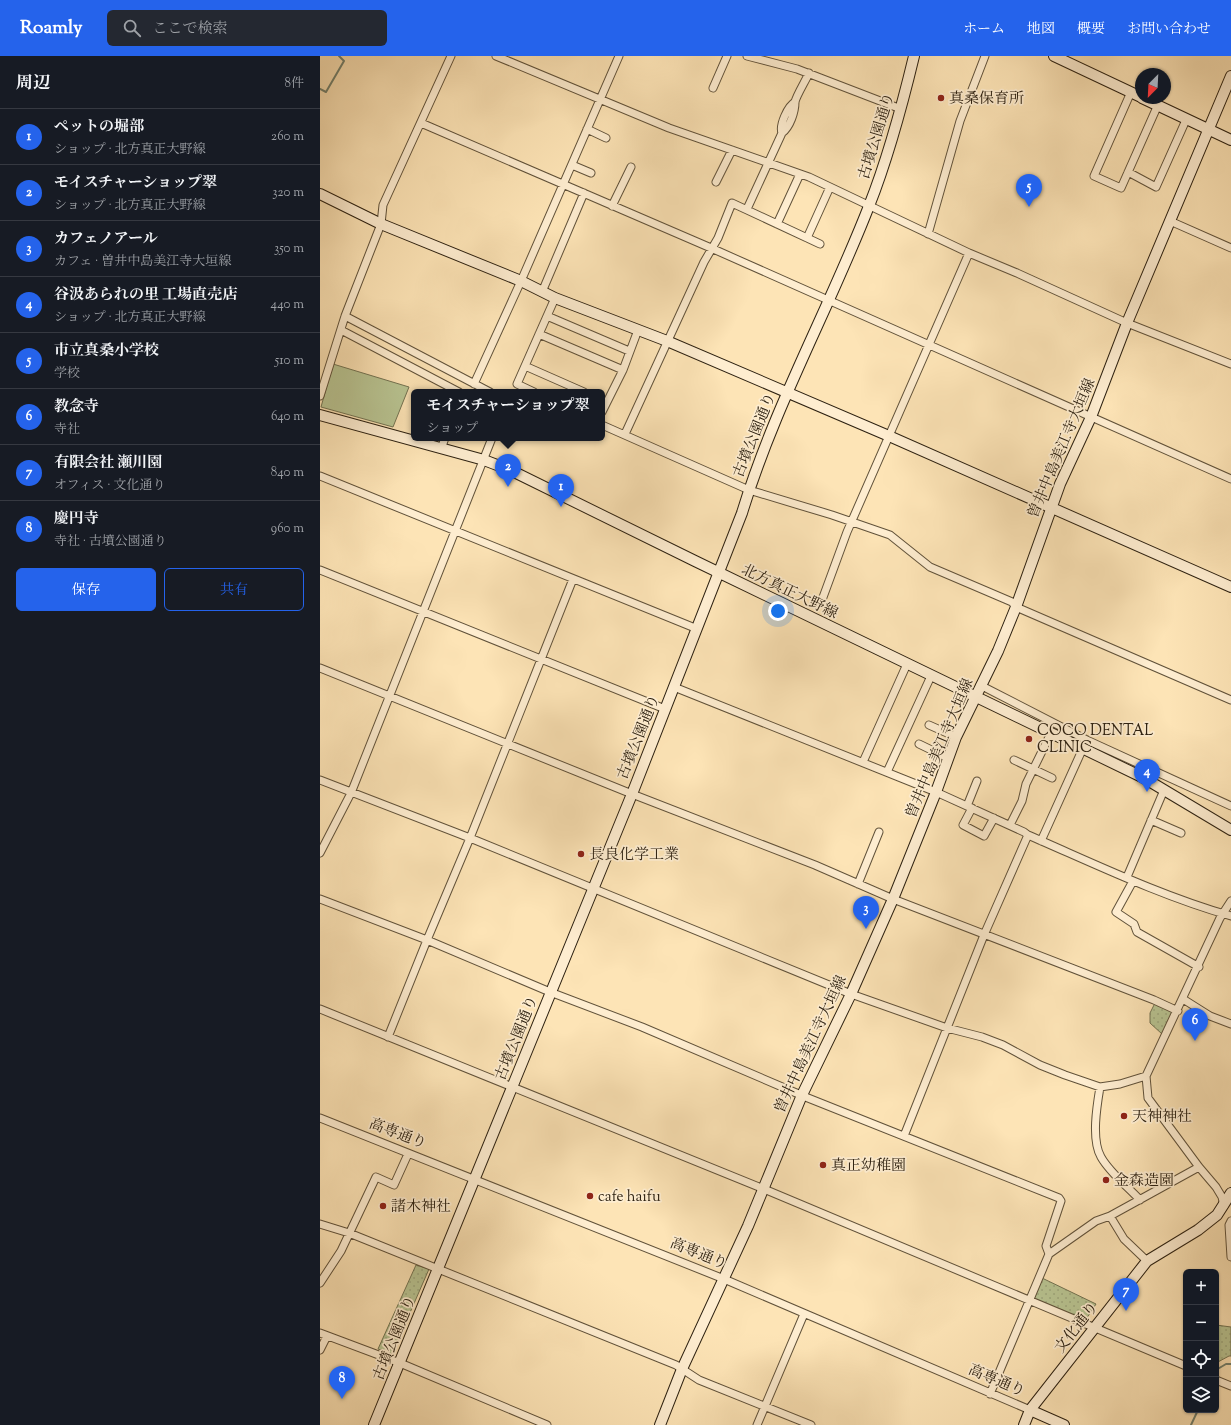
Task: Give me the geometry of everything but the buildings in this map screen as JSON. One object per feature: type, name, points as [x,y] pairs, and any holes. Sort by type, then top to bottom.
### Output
[{"type":"street","points":[[320,396],[345,316],[381,224],[383,205],[451,56]]},
{"type":"street","points":[[496,56],[600,101],[669,128],[800,174],[969,253],[1017,272],[1127,323],[1231,364]]},
{"type":"street","points":[[474,384],[564,184],[619,56]]},
{"type":"street","points":[[713,88],[727,56]]},
{"type":"street","points":[[747,56],[784,65],[901,109]]},
{"type":"street","name":"古墳公園通り","points":[[374,1425],[632,794],[674,687],[695,628],[742,513],[756,466],[869,206],[901,109],[914,56]]},
{"type":"street","points":[[928,234],[960,121],[985,56]]},
{"type":"street","points":[[1054,56],[1135,94]]},
{"type":"street","points":[[747,209],[782,133],[786,131],[796,109],[795,102],[809,74]]},
{"type":"street","name":"曽井中島美江寺大垣線","points":[[660,1425],[682,1370],[764,1189],[802,1095],[851,994],[893,899],[936,792],[956,737],[974,697],[998,651],[1016,607],[1060,484],[1091,417],[1127,323],[1231,76]]},
{"type":"street","points":[[1131,92],[1094,176],[1121,188],[1157,106]]},
{"type":"street","points":[[1153,104],[1231,140]]},
{"type":"street","points":[[1128,172],[1156,186],[1186,120]]},
{"type":"street","points":[[421,123],[711,248],[1231,479]]},
{"type":"street","points":[[587,130],[606,138]]},
{"type":"street","points":[[716,182],[732,150]]},
{"type":"street","points":[[572,165],[591,173]]},
{"type":"street","points":[[612,206],[631,167]]},
{"type":"street","points":[[777,224],[800,174]]},
{"type":"street","points":[[807,238],[830,187]]},
{"type":"street","points":[[542,292],[584,193]]},
{"type":"street","points":[[320,194],[381,224],[521,281],[555,298],[667,341],[889,436],[1050,509],[1231,587]]},
{"type":"street","points":[[626,434],[667,341],[711,248],[718,238],[732,203],[820,244]]},
{"type":"street","points":[[1170,221],[1231,248]]},
{"type":"street","points":[[822,600],[852,521],[969,253]]},
{"type":"street","points":[[528,389],[517,384],[555,298]]},
{"type":"street","points":[[345,316],[484,389]]},
{"type":"street","points":[[547,316],[629,351]]},
{"type":"street","points":[[341,330],[453,389]]},
{"type":"street","points":[[605,401],[623,370],[638,330]]},
{"type":"street","points":[[539,334],[623,370]]},
{"type":"street","points":[[525,366],[577,389]]},
{"type":"street","name":"北方真正大野線","points":[[320,415],[411,441]]},
{"type":"street","points":[[605,426],[626,434],[749,490],[852,521],[890,535],[930,567],[1012,602],[1016,607],[1231,700]]},
{"type":"street","name":"北方真正大野線","points":[[413,441],[484,460],[531,479],[717,572],[974,697],[1083,748],[1164,790],[1231,830]]},
{"type":"street","points":[[441,449],[445,441]]},
{"type":"street","points":[[320,853],[351,793],[491,441]]},
{"type":"street","points":[[320,476],[695,628]]},
{"type":"street","points":[[320,570],[665,709]]},
{"type":"street","points":[[388,1037],[470,838],[573,579]]},
{"type":"street","points":[[863,762],[907,664]]},
{"type":"street","points":[[320,668],[632,794],[815,865],[893,899],[1154,1000],[1178,1011]]},
{"type":"street","points":[[887,772],[931,676]]},
{"type":"street","points":[[980,685],[1089,740],[1231,806]]},
{"type":"street","points":[[674,687],[936,792],[1010,825],[1040,841],[1130,879],[1231,916]]},
{"type":"street","points":[[929,725],[956,737]]},
{"type":"street","points":[[1010,825],[1022,801],[1026,784],[1051,733]]},
{"type":"street","points":[[919,744],[948,758]]},
{"type":"street","points":[[1040,841],[1083,748]]},
{"type":"street","points":[[1014,760],[1052,778]]},
{"type":"street","points":[[320,780],[470,838],[851,994],[947,1028],[982,1037],[1003,1045],[1040,1065],[1100,1087],[1120,1084],[1146,1076]]},
{"type":"street","points":[[977,781],[963,825],[984,836],[994,818]]},
{"type":"street","points":[[1164,790],[1116,912],[1134,924],[1138,932],[1198,967]]},
{"type":"street","points":[[1151,820],[1181,833]]},
{"type":"street","points":[[858,884],[879,832]]},
{"type":"street","points":[[904,1136],[984,935],[1028,835]]},
{"type":"street","points":[[320,899],[427,940],[550,992],[642,1027],[802,1095],[1059,1198],[1060,1201],[1046,1246],[1049,1254]]},
{"type":"street","points":[[1224,1206],[1222,1196],[1148,1098],[1146,1076],[1178,1011],[1220,918],[1231,901]]},
{"type":"street","points":[[1183,999],[1210,1016],[1231,1024]]},
{"type":"street","points":[[320,1009],[764,1189],[1183,1365]]},
{"type":"street","points":[[1100,1087],[1096,1143],[1100,1156],[1109,1168],[1140,1200]]},
{"type":"street","name":"高専通り","points":[[320,1118],[408,1154],[474,1178],[724,1279],[1064,1425]]},
{"type":"street","points":[[320,1282],[341,1251],[376,1177],[394,1185],[408,1154]]},
{"type":"street","points":[[990,1394],[1049,1254],[1096,1221],[1110,1216],[1199,1167]]},
{"type":"street","name":"文化通り","points":[[1024,1425],[1030,1410],[1147,1261],[1198,1230],[1217,1215],[1231,1193]]},
{"type":"street","points":[[1110,1216],[1124,1239],[1147,1261]]},
{"type":"street","points":[[1231,1220],[1229,1243],[1231,1257]]},
{"type":"street","points":[[320,1224],[349,1233],[438,1268],[668,1362],[699,1380],[811,1425]]},
{"type":"street","points":[[757,1425],[804,1314]]},
{"type":"street","points":[[320,1350],[323,1334],[400,1363],[547,1425]]},
{"type":"street","points":[[1219,1381],[1231,1386]]},
{"type":"green space","points":[[333,364],[409,387],[393,427],[321,407]]},
{"type":"green space","points":[[1155,1003],[1173,1012],[1162,1034],[1150,1023],[1150,1013]]},
{"type":"green space","points":[[416,1265],[429,1269],[392,1354],[378,1349]]},
{"type":"green space","points":[[1042,1278],[1096,1304],[1085,1321],[1033,1299]]},
{"type":"green space","points":[[1219,1325],[1231,1327],[1231,1356],[1219,1361]]},
{"type":"waterway","points":[[320,89],[326,92],[344,61],[339,56]]},
{"type":"waterway","points":[[1219,1368],[1226,1364],[1231,1364]]},
{"type":"waterway","points":[[1191,1425],[1197,1413]]},
{"type":"place","name":"真桑保育所","points":[[941,98]]},
{"type":"place","name":"市立真桑小学校","points":[[1029,207]]},
{"type":"place","name":"モイスチャーショップ翠","points":[[508,487]]},
{"type":"place","name":"ペットの堀部","points":[[561,507]]},
{"type":"place","name":"COCO DENTAL CLINIC","points":[[1029,739]]},
{"type":"place","name":"谷汲あられの里 工場直売店","points":[[1147,792]]},
{"type":"place","name":"長良化学工業","points":[[581,854]]},
{"type":"place","name":"カフェノアール","points":[[866,929]]},
{"type":"place","name":"教念寺","points":[[1195,1041]]},
{"type":"place","name":"天神神社","points":[[1124,1116]]},
{"type":"place","name":"真正幼稚園","points":[[823,1165]]},
{"type":"place","name":"金森造園","points":[[1106,1180]]},
{"type":"place","name":"cafe haifu","points":[[590,1196]]},
{"type":"place","name":"諸木神社","points":[[383,1206]]},
{"type":"place","name":"有限会社 瀬川園","points":[[1126,1311]]},
{"type":"place","name":"慶円寺","points":[[342,1399]]}]
